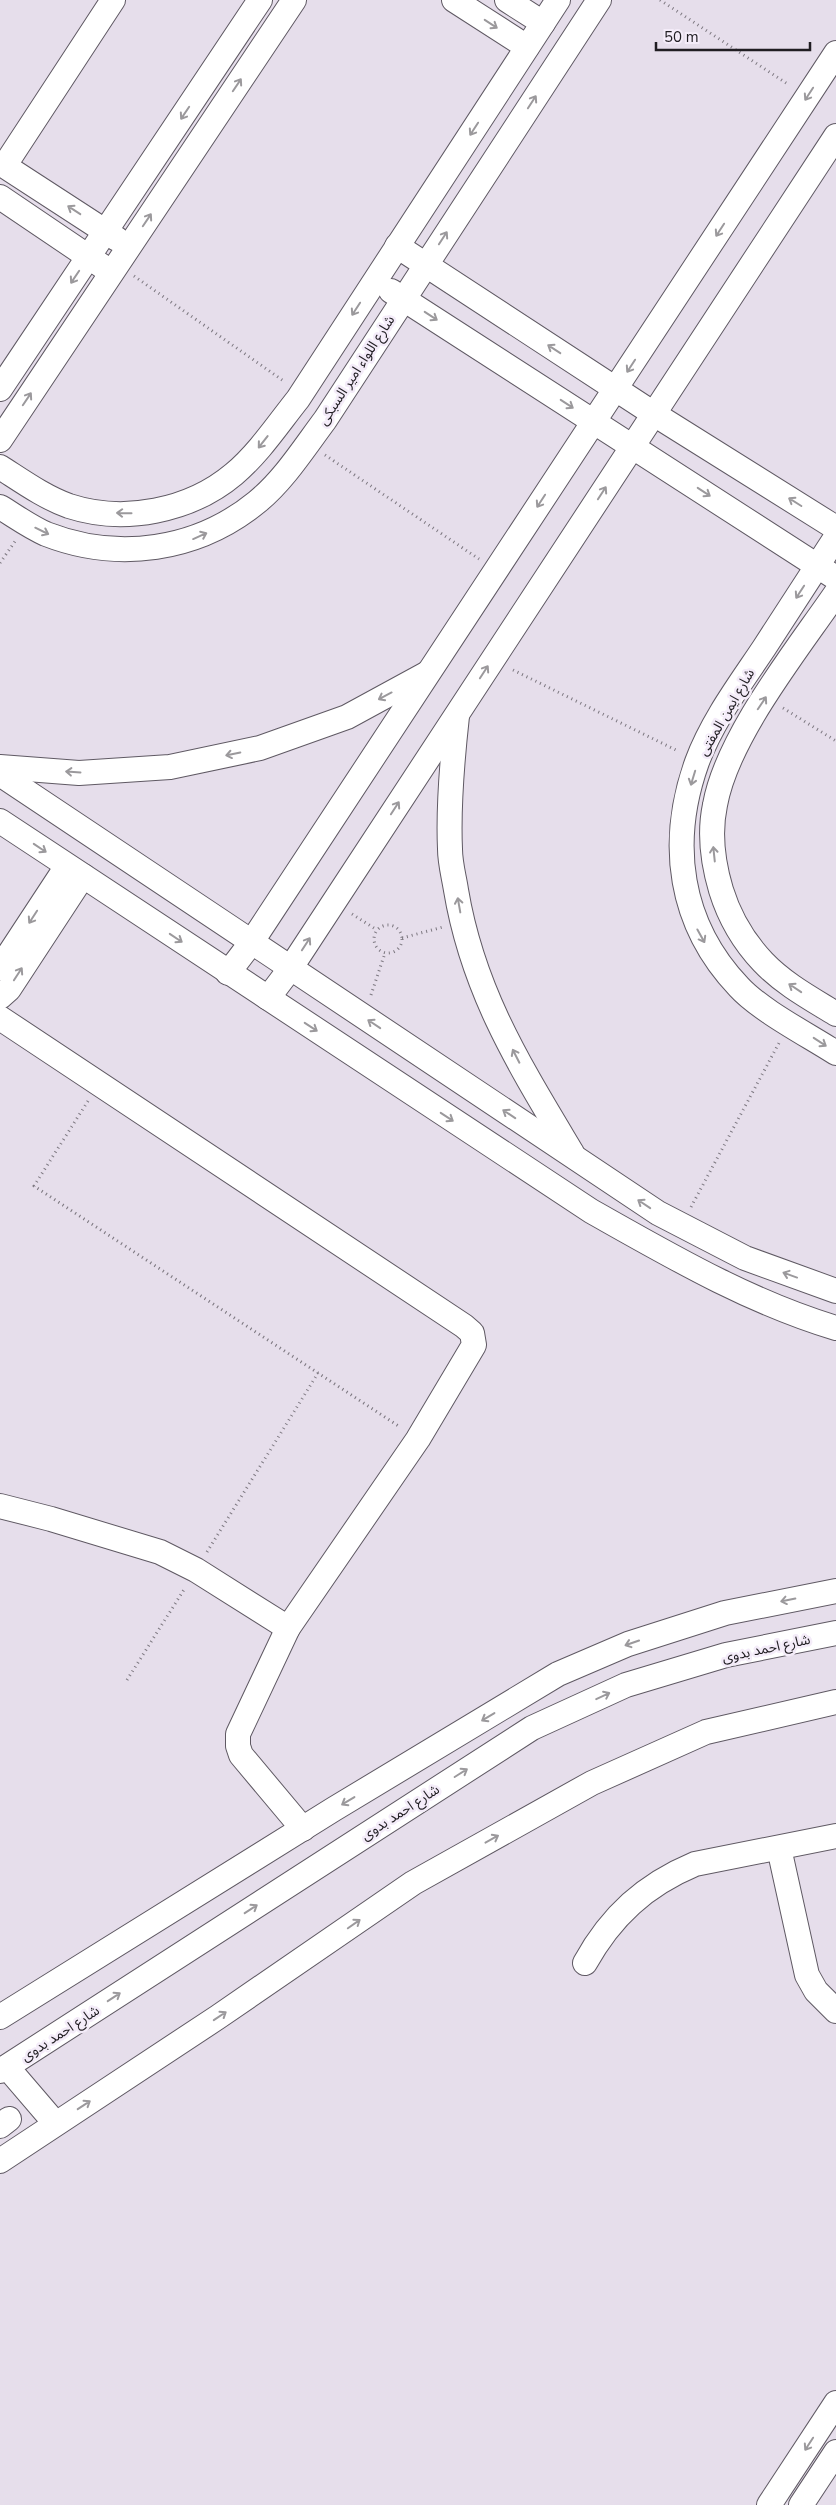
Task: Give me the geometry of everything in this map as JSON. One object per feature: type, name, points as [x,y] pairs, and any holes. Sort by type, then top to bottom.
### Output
[{"type":"street","points":[[113,0],[2,164],[106,231],[119,261]]},
{"type":"street","points":[[0,389],[260,0]]},
{"type":"street","points":[[0,440],[294,0]]},
{"type":"street","points":[[454,0],[527,47]]},
{"type":"street","points":[[507,0],[543,23]]},
{"type":"street","points":[[0,466],[38,492],[70,506],[103,513],[138,513],[172,507],[204,494],[234,474],[258,449],[299,396],[558,0]]},
{"type":"street","name":"شارع اللواء امير السبكى","points":[[0,508],[44,533],[80,545],[118,550],[156,548],[193,539],[227,524],[258,501],[285,474],[325,420],[599,0]]},
{"type":"street","points":[[228,973],[251,943],[836,53]]},
{"type":"street","points":[[268,998],[290,969],[836,136]]},
{"type":"street","points":[[0,197],[88,257],[119,261]]},
{"type":"street","points":[[397,246],[615,389],[836,528]]},
{"type":"street","points":[[375,280],[827,571]]},
{"type":"street","points":[[299,396],[325,420]]},
{"type":"street","name":"شارع ايمن المفتى","points":[[836,536],[827,571],[727,705],[698,761],[686,798],[681,844],[685,890],[696,927],[715,960],[740,989],[836,1052]]},
{"type":"street","name":"شارع ايمن المفتى","points":[[836,593],[766,697],[730,758],[715,804],[712,838],[716,873],[726,906],[743,936],[762,961],[790,986],[836,1014]]},
{"type":"street","points":[[0,767],[79,773],[170,767],[260,748],[347,717],[428,673]]},
{"type":"street","points":[[458,712],[450,783],[450,851],[462,922],[471,956],[486,997],[526,1076],[576,1158]]},
{"type":"street","points":[[0,774],[363,1018],[658,1213],[745,1258],[836,1292]]},
{"type":"street","points":[[0,820],[228,973],[590,1211],[665,1253],[728,1284],[836,1328]]},
{"type":"street","points":[[0,968],[75,871]]},
{"type":"street","points":[[0,997],[8,989],[75,871]]},
{"type":"street","points":[[0,1018],[472,1333],[474,1345],[418,1439],[288,1628],[238,1734],[238,1746],[241,1755],[303,1829]]},
{"type":"street","points":[[0,1506],[51,1518],[160,1552],[196,1570],[288,1628]]},
{"type":"street","points":[[0,2017],[558,1674],[628,1644],[725,1613],[836,1590]]},
{"type":"street","name":"شارع احمد بدوى","points":[[4,2069],[532,1728],[626,1685],[726,1655],[836,1633]]},
{"type":"street","points":[[0,2161],[218,2017],[413,1883],[592,1783],[706,1732],[836,1702]]},
{"type":"street","points":[[585,1963],[600,1937],[624,1908],[658,1882],[695,1864],[836,1836]]},
{"type":"street","points":[[779,1848],[807,1975],[816,1991],[836,2011]]},
{"type":"street","points":[[4,2069],[55,2123]]},
{"type":"street","points":[[769,2505],[836,2403]]},
{"type":"street","points":[[801,2505],[836,2452]]},
{"type":"path","points":[[660,0],[808,96]]},
{"type":"path","points":[[119,261],[299,396]]},
{"type":"path","points":[[308,443],[495,571]]},
{"type":"path","points":[[492,660],[698,761]]},
{"type":"path","points":[[766,697],[836,741]]},
{"type":"path","points":[[334,901],[377,930]]},
{"type":"path","points":[[402,938],[462,922]]},
{"type":"path","points":[[386,925],[392,925],[401,932],[402,943],[396,952],[385,953],[377,948],[375,944],[377,930],[386,925]]},
{"type":"path","points":[[363,1018],[385,953]]},
{"type":"path","points":[[681,1225],[790,1023]]},
{"type":"path","points":[[99,1084],[34,1186],[418,1439]]},
{"type":"path","points":[[127,1680],[318,1374]]}]
